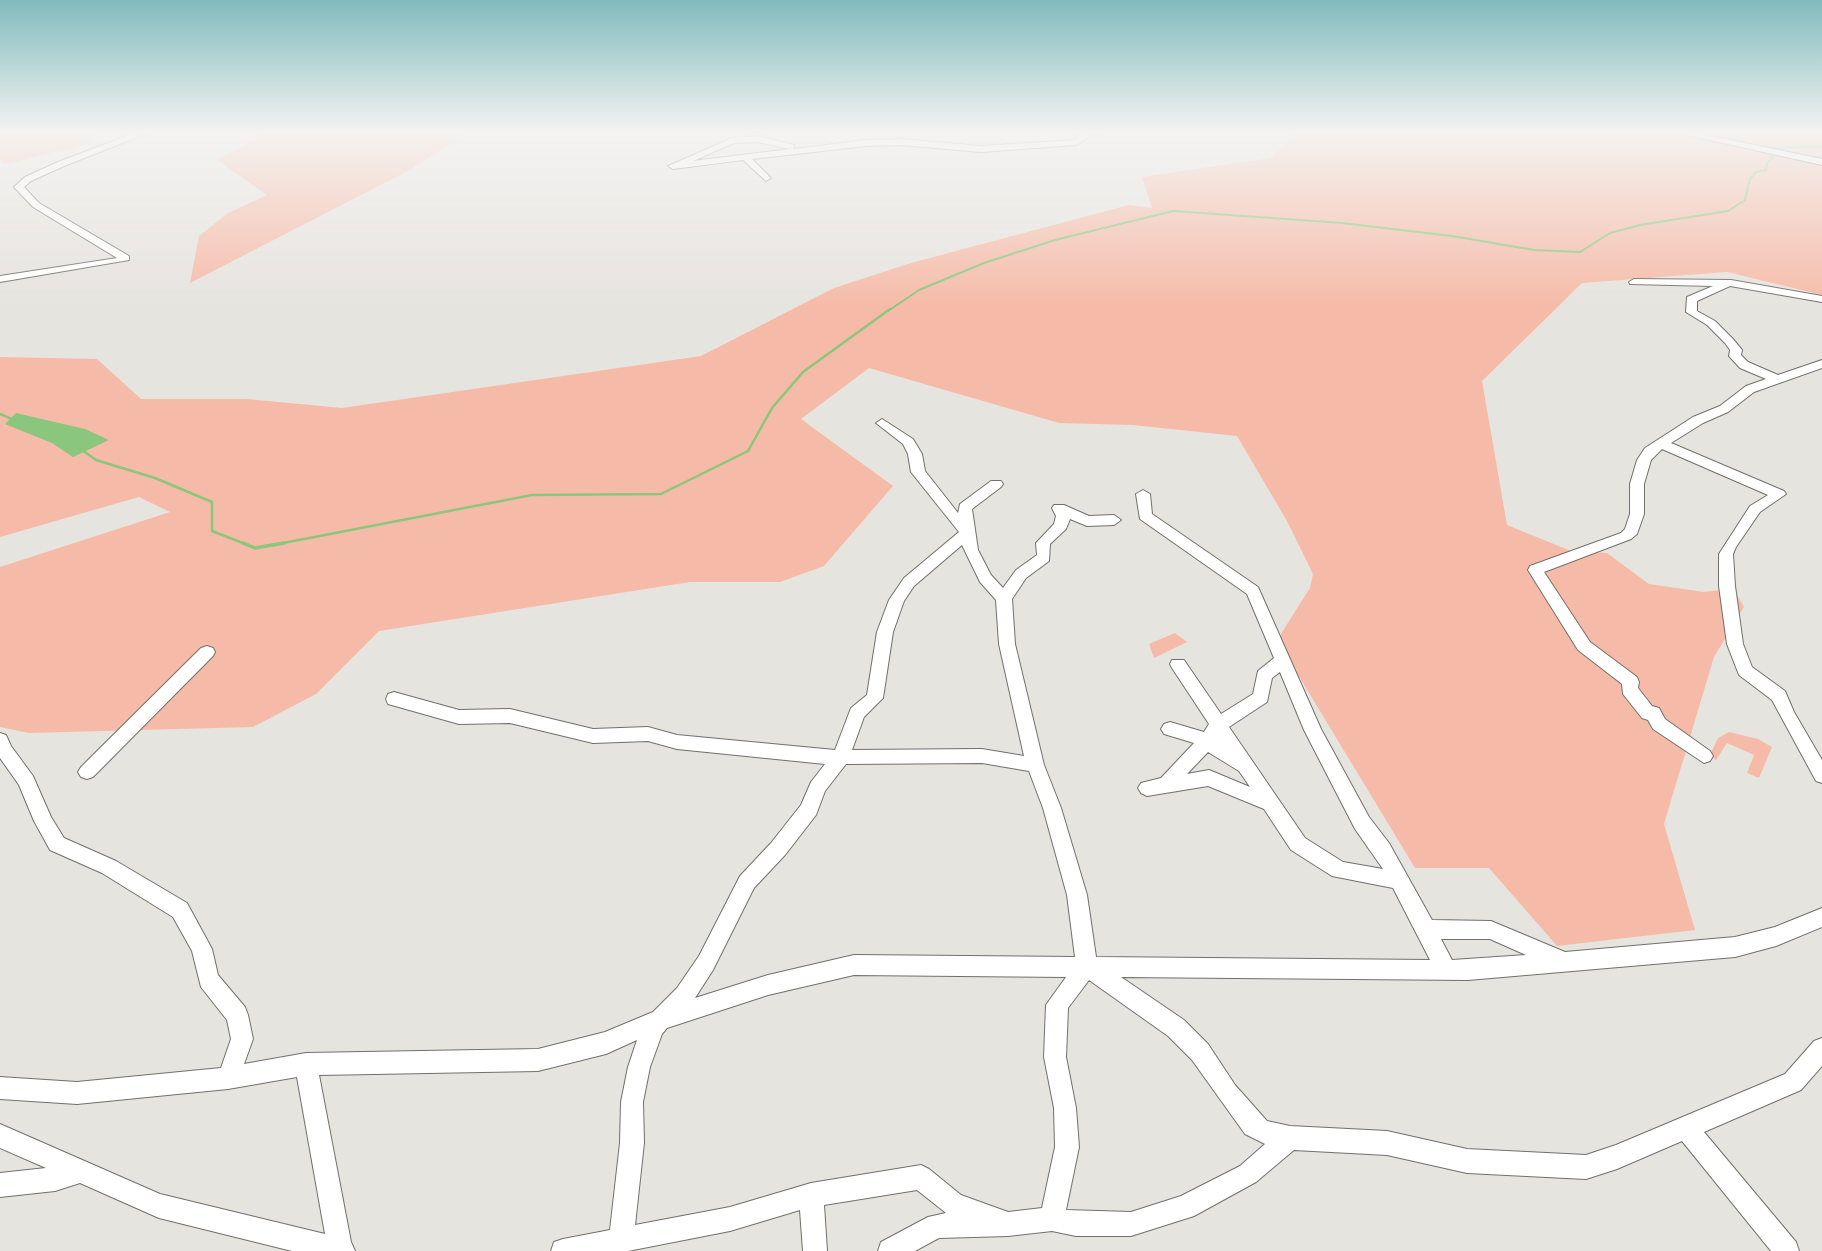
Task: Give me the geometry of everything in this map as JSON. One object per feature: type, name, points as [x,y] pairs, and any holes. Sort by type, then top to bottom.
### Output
[{"type":"street","points":[[0,279],[125,258],[36,205],[21,189]]},
{"type":"street","points":[[1634,282],[1731,283],[1822,299]]},
{"type":"street","points":[[1731,283],[1691,299],[1692,312],[1711,323],[1729,341],[1736,350],[1735,356],[1744,365],[1776,379]]},
{"type":"street","points":[[1704,756],[1659,724],[1653,713],[1648,713],[1629,689],[1631,682],[1584,646],[1535,570],[1557,559],[1626,536],[1635,524],[1637,484],[1644,460],[1650,451],[1698,420],[1724,409],[1750,389],[1822,364]]},
{"type":"street","points":[[882,423],[908,442],[915,454],[918,472],[967,533]]},
{"type":"street","points":[[1661,444],[1748,478],[1779,494],[1755,509],[1726,554],[1727,586],[1735,644],[1745,671],[1779,696],[1786,714],[1822,776]]},
{"type":"street","points":[[1748,478],[1756,495],[1755,509]]},
{"type":"street","points":[[996,484],[965,507],[971,550],[985,578],[1004,598]]},
{"type":"street","points":[[1143,494],[1145,516],[1253,592],[1284,659],[1303,709],[1362,823],[1401,881],[1446,970]]},
{"type":"street","points":[[1052,1219],[1067,1147],[1065,1108],[1055,1056],[1057,1005],[1087,966],[1077,895],[1052,808],[1035,765],[1007,644],[1004,598],[1021,574],[1044,556],[1043,543],[1061,527],[1063,516],[1059,508],[1087,522],[1114,520]]},
{"type":"street","points":[[621,1238],[632,1143],[632,1102],[639,1067],[653,1027],[684,995],[706,963],[717,936],[747,882],[778,849],[809,809],[817,787],[841,757],[857,713],[875,698],[885,632],[897,600],[909,582],[967,533]]},
{"type":"street","points":[[87,772],[207,652]]},
{"type":"street","points":[[1166,785],[1218,725],[1261,697],[1264,675],[1284,659]]},
{"type":"street","points":[[1178,664],[1297,844],[1339,870],[1401,881]]},
{"type":"street","points":[[394,699],[459,717],[510,716],[593,736],[648,734],[677,742],[743,750],[841,757],[982,756],[1035,765]]},
{"type":"street","points":[[1170,729],[1195,735],[1246,767]]},
{"type":"street","points":[[0,740],[27,781],[43,821],[57,844],[108,867],[180,910],[202,949],[208,980],[237,1015],[242,1039],[228,1078]]},
{"type":"street","points":[[1147,788],[1209,778],[1270,803]]},
{"type":"street","points":[[0,1088],[77,1093],[228,1078],[306,1064],[538,1060],[606,1043],[661,1019],[768,985],[854,965],[1446,970],[1569,963],[1595,958],[1735,947],[1776,936],[1822,917]]},
{"type":"street","points":[[1426,929],[1491,930],[1569,963]]},
{"type":"street","points":[[1087,966],[1176,1028],[1200,1052],[1227,1093],[1253,1126],[1262,1132],[1290,1138],[1387,1143],[1467,1161],[1586,1167],[1793,1082],[1822,1049]]},
{"type":"street","points":[[0,1136],[159,1206],[341,1250],[306,1064]]},
{"type":"street","points":[[1686,1128],[1787,1251]]},
{"type":"street","points":[[890,1251],[937,1226],[1052,1219],[1076,1224],[1131,1224],[1185,1207],[1248,1174],[1290,1138]]},
{"type":"street","points":[[0,1185],[55,1179],[82,1171]]},
{"type":"street","points":[[564,1251],[730,1219],[811,1195],[921,1177],[953,1204],[1008,1223]]},
{"type":"street","points":[[811,1195],[815,1251]]},
{"type":"shaded area","points":[[259,189],[372,189],[190,283],[199,236],[228,213],[267,195]]},
{"type":"shaded area","points":[[1146,189],[1822,189],[1822,295],[1727,272],[1582,283],[1482,381],[1507,525],[1571,551],[1607,553],[1649,584],[1704,592],[1721,590],[1737,595],[1744,607],[1714,657],[1664,824],[1695,930],[1557,946],[1489,868],[1415,868],[1277,640],[1310,588],[1313,574],[1287,521],[1237,436],[1133,425],[1059,423],[869,368],[801,419],[893,486],[824,566],[780,582],[690,582],[379,631],[316,694],[253,727],[29,733],[0,727],[0,567],[170,512],[139,497],[0,537],[0,357],[97,359],[141,399],[247,399],[342,408],[701,356],[834,288],[911,263],[1129,205],[1152,208]]},
{"type":"shaded area","points":[[16,413],[85,429],[109,440],[73,457],[52,443],[5,424]]},
{"type":"shaded area","points":[[1175,633],[1187,642],[1154,658],[1149,644]]},
{"type":"shaded area","points":[[1729,732],[1758,739],[1772,747],[1759,778],[1747,773],[1754,755],[1727,743],[1716,760],[1710,755],[1718,738]]},
{"type":"waterway","points":[[888,311],[919,290],[984,263],[1055,240],[1173,211],[1342,223],[1452,236],[1534,250],[1580,252],[1610,233],[1640,225],[1728,211],[1745,200],[1748,189]]},
{"type":"waterway","points":[[278,544],[532,495],[661,494],[748,451],[772,408],[803,372],[890,309]]},
{"type":"waterway","points":[[0,414],[14,420]]},
{"type":"waterway","points":[[82,450],[96,460],[155,478],[212,502],[212,531],[245,544]]},
{"type":"waterway","points":[[278,544],[284,543]]},
{"type":"waterway","points":[[245,544],[255,548],[278,544]]},
{"type":"waterway","points":[[273,545],[278,544]]}]
